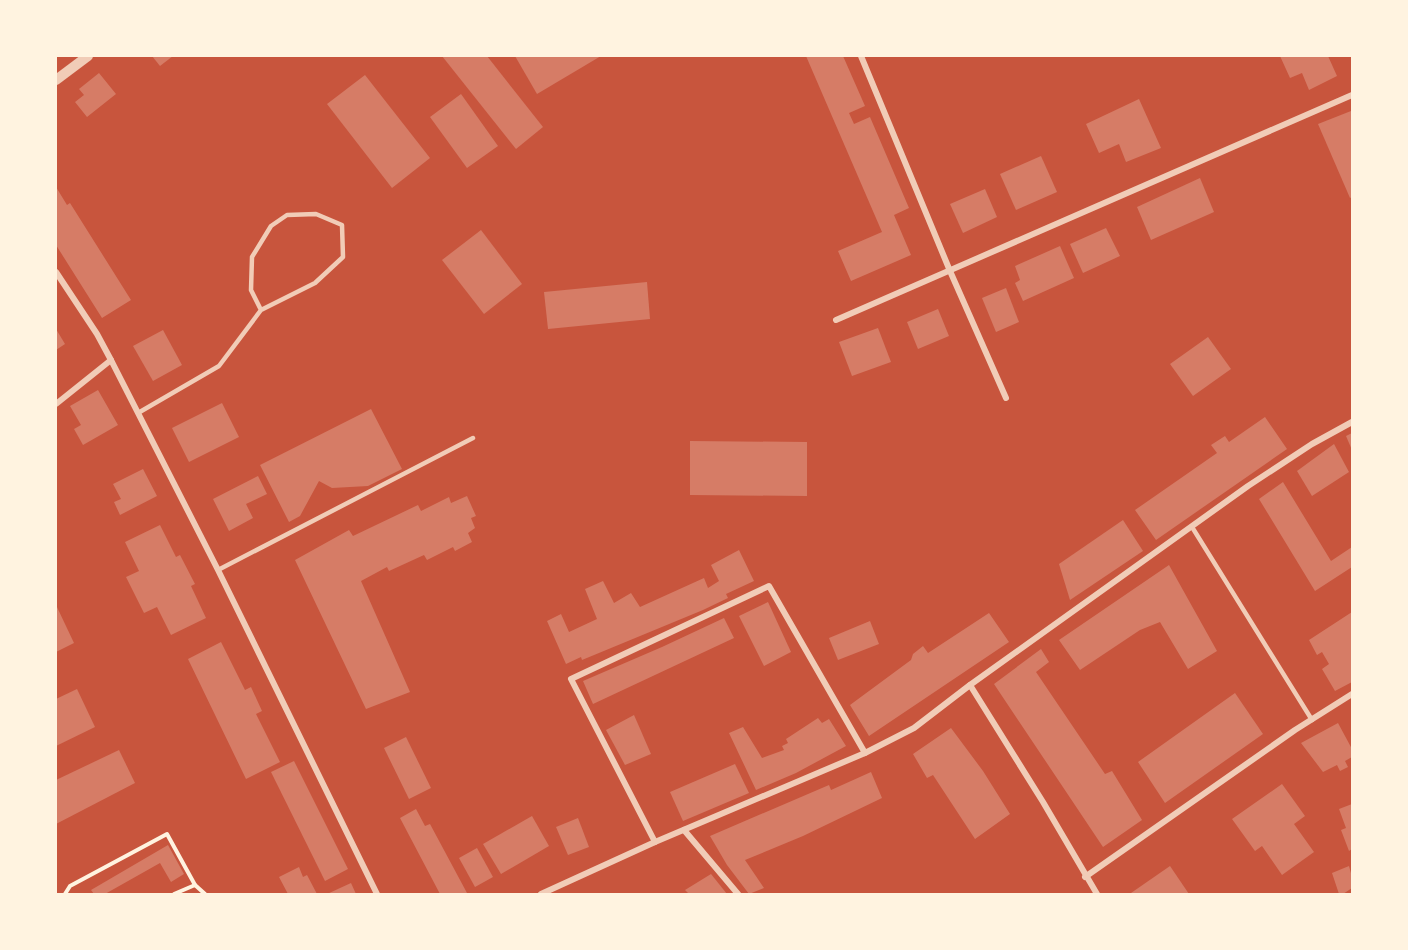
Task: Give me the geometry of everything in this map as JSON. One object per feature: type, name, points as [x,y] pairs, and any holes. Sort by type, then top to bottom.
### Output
[{"type":"street","points":[[56,80],[88,56]]},
{"type":"street","points":[[861,56],[1006,399]]},
{"type":"street","points":[[836,320],[1353,95]]},
{"type":"street","points":[[56,272],[97,334],[111,360],[225,584],[377,894]]},
{"type":"street","points":[[56,404],[111,360]]},
{"type":"street","points":[[541,894],[655,842],[865,753],[914,728],[970,685],[1267,474],[1353,422]]},
{"type":"street","points":[[655,842],[571,679],[769,585],[865,753]]},
{"type":"street","points":[[970,685],[1097,894]]},
{"type":"street","points":[[1085,877],[1353,694]]},
{"type":"street","points":[[684,830],[738,894]]},
{"type":"lane","points":[[138,413],[219,366],[261,310],[315,283],[343,257],[342,225],[316,214],[287,215],[271,226],[252,257],[251,290],[261,310]]},
{"type":"lane","points":[[218,570],[473,438]]},
{"type":"lane","points":[[1192,527],[1312,720]]},
{"type":"path","points":[[65,894],[70,886],[167,834],[195,885],[205,894]]},
{"type":"path","points":[[174,894],[195,885]]},
{"type":"building","points":[[152,56],[173,56],[160,66]]},
{"type":"building","points":[[442,56],[487,56],[543,127],[516,149]]},
{"type":"building","points":[[515,56],[601,56],[537,94]]},
{"type":"building","points":[[806,56],[843,56],[865,106],[849,113],[854,124],[870,117],[909,208],[894,215],[911,255],[851,281],[838,251],[882,232]]},
{"type":"building","points":[[1280,56],[1328,56],[1337,76],[1309,90],[1302,73],[1290,78]]},
{"type":"building","points":[[99,73],[116,94],[87,117],[75,102],[84,95],[79,89]]},
{"type":"building","points":[[365,75],[430,158],[392,188],[327,104]]},
{"type":"building","points":[[461,94],[498,146],[467,168],[430,117]]},
{"type":"building","points":[[1139,99],[1161,148],[1126,162],[1119,144],[1099,153],[1086,124]]},
{"type":"building","points":[[1351,111],[1352,197],[1350,198],[1318,124]]},
{"type":"building","points":[[1041,156],[1057,192],[1016,210],[1000,174]]},
{"type":"building","points":[[1200,178],[1214,212],[1151,240],[1137,207]]},
{"type":"building","points":[[56,187],[67,205],[70,203],[131,300],[102,318],[56,245]]},
{"type":"building","points":[[985,189],[997,217],[963,233],[950,204]]},
{"type":"building","points":[[1106,228],[1120,256],[1083,273],[1070,244]]},
{"type":"building","points":[[481,230],[522,284],[484,314],[442,260]]},
{"type":"building","points":[[1060,246],[1074,278],[1023,301],[1015,283],[1020,280],[1015,266]]},
{"type":"building","points":[[647,282],[650,319],[548,329],[544,292]]},
{"type":"building","points":[[1006,288],[1019,322],[996,332],[982,298]]},
{"type":"building","points":[[938,309],[949,336],[918,349],[907,322]]},
{"type":"building","points":[[878,328],[891,362],[852,376],[839,342]]},
{"type":"building","points":[[56,329],[65,344],[56,350]]},
{"type":"building","points":[[163,330],[182,365],[153,381],[133,346]]},
{"type":"building","points":[[1208,337],[1231,369],[1193,396],[1170,364]]},
{"type":"building","points":[[98,390],[118,425],[83,445],[74,429],[81,425],[70,406]]},
{"type":"building","points":[[222,403],[239,437],[189,462],[172,428]]},
{"type":"building","points":[[371,409],[402,469],[368,486],[332,488],[319,481],[300,516],[289,522],[260,465]]},
{"type":"building","points":[[1265,417],[1287,449],[1156,540],[1135,510],[1217,453],[1211,445],[1225,436],[1229,442]]},
{"type":"building","points":[[1352,433],[1352,450],[1346,436]]},
{"type":"building","points":[[690,441],[807,442],[807,496],[690,495]]},
{"type":"building","points":[[1334,444],[1349,472],[1312,496],[1297,471]]},
{"type":"building","points":[[143,469],[157,496],[120,515],[114,502],[121,499],[113,484]]},
{"type":"building","points":[[258,476],[267,494],[246,504],[253,518],[229,531],[213,499]]},
{"type":"building","points":[[1283,482],[1331,561],[1352,547],[1352,567],[1315,591],[1259,499]]},
{"type":"building","points":[[467,496],[476,516],[471,518],[475,528],[468,533],[472,542],[455,551],[453,547],[427,560],[424,555],[389,571],[387,567],[361,581],[410,692],[366,709],[295,560],[349,530],[353,536],[418,505],[421,511],[449,497],[451,503]]},
{"type":"building","points":[[1123,520],[1143,551],[1070,600],[1059,564]]},
{"type":"building","points":[[160,525],[176,557],[180,555],[195,584],[191,586],[206,618],[171,635],[157,607],[144,613],[126,577],[139,571],[125,542]]},
{"type":"building","points":[[739,550],[754,581],[726,594],[728,598],[703,610],[582,660],[581,657],[566,664],[547,621],[561,614],[569,632],[597,619],[585,589],[603,581],[614,603],[631,593],[640,607],[704,578],[708,588],[719,581],[711,565]]},
{"type":"building","points":[[1169,565],[1217,651],[1188,669],[1160,622],[1140,630],[1080,670],[1059,640]]},
{"type":"building","points":[[768,602],[791,652],[764,666],[739,616]]},
{"type":"building","points":[[56,605],[74,643],[56,652]]},
{"type":"building","points":[[1352,612],[1352,682],[1335,691],[1322,669],[1329,664],[1322,652],[1317,655],[1309,640]]},
{"type":"building","points":[[989,613],[1009,642],[869,736],[850,705],[911,660],[913,654],[923,646],[928,653]]},
{"type":"building","points":[[724,618],[734,638],[593,704],[583,681]]},
{"type":"building","points":[[870,621],[879,644],[838,660],[829,638]]},
{"type":"building","points":[[221,642],[245,690],[251,687],[262,711],[256,714],[280,762],[246,779],[188,659]]},
{"type":"building","points":[[1041,649],[1049,662],[1036,672],[1105,774],[1112,771],[1142,820],[1103,847],[994,684]]},
{"type":"building","points":[[77,689],[95,727],[56,746],[56,699]]},
{"type":"building","points":[[1235,693],[1263,734],[1165,803],[1138,762]]},
{"type":"building","points":[[634,715],[651,754],[625,765],[606,730]]},
{"type":"building","points":[[818,718],[822,723],[829,719],[846,746],[796,773],[756,790],[729,733],[743,727],[762,758],[784,750],[782,746],[788,743],[786,739]]},
{"type":"building","points":[[1338,723],[1352,749],[1352,757],[1345,761],[1348,767],[1340,771],[1337,765],[1323,772],[1301,743]]},
{"type":"building","points":[[951,728],[983,771],[1010,814],[975,839],[933,775],[927,778],[913,754]]},
{"type":"building","points":[[406,737],[431,788],[409,799],[384,748]]},
{"type":"building","points":[[119,750],[135,783],[56,824],[56,780]]},
{"type":"building","points":[[294,761],[348,869],[325,881],[271,772]]},
{"type":"building","points":[[735,764],[749,793],[683,821],[670,792]]},
{"type":"building","points":[[871,772],[882,798],[803,836],[745,860],[764,888],[749,894],[727,865],[710,836],[829,785],[831,790]]},
{"type":"building","points":[[1282,784],[1305,816],[1294,824],[1314,852],[1282,875],[1262,846],[1255,851],[1232,819]]},
{"type":"building","points":[[1352,804],[1352,849],[1349,851],[1341,830],[1346,828],[1339,809]]},
{"type":"building","points":[[416,809],[425,826],[430,824],[467,893],[440,894],[400,818]]},
{"type":"building","points":[[532,816],[549,846],[501,874],[483,844]]},
{"type":"building","points":[[578,818],[589,847],[568,855],[556,827]]},
{"type":"building","points":[[168,845],[184,874],[171,882],[160,863],[105,894],[94,894],[91,890]]},
{"type":"building","points":[[477,848],[493,877],[475,887],[459,858]]},
{"type":"building","points":[[1170,866],[1189,894],[1131,893]]},
{"type":"building","points":[[1349,866],[1352,888],[1339,894],[1332,873]]},
{"type":"building","points":[[299,867],[303,877],[307,875],[317,894],[288,894],[279,877]]},
{"type":"building","points":[[711,874],[727,894],[689,894],[685,890]]},
{"type":"building","points":[[351,883],[356,894],[327,894]]}]
